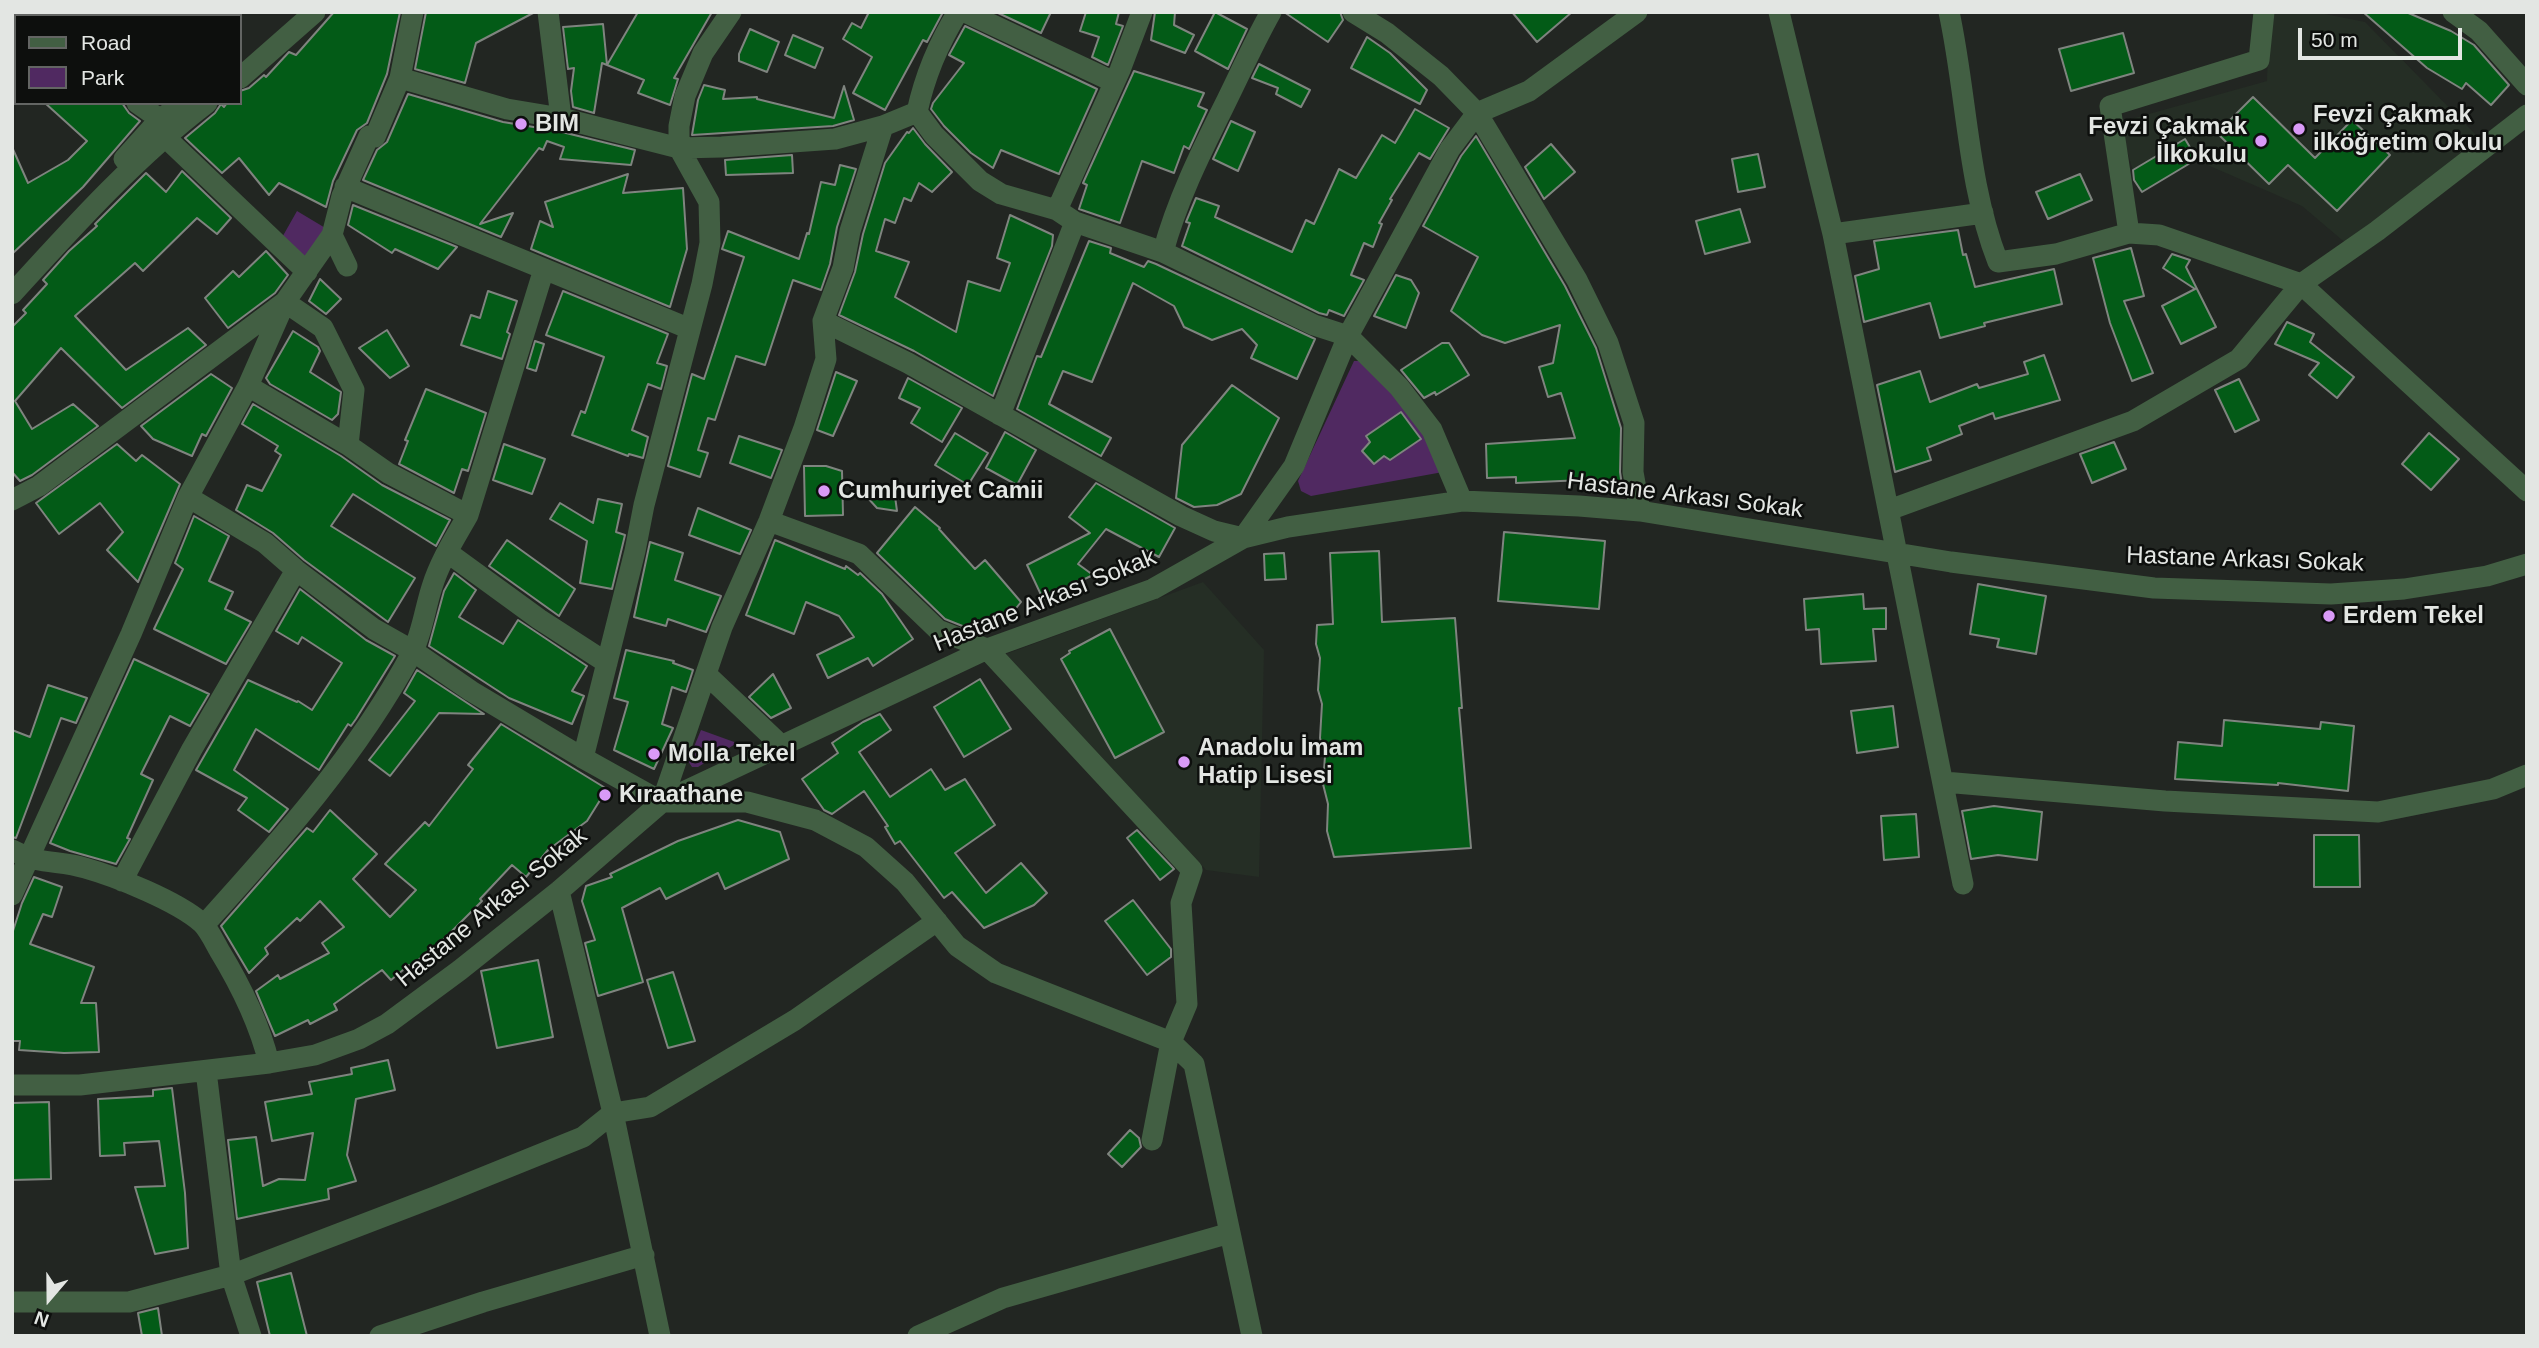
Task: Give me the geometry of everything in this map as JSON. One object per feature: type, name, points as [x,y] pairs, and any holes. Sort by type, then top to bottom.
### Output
[{"type":"street","points":[[242,63],[298,12]]},
{"type":"street","points":[[242,76],[315,12]]},
{"type":"street","points":[[12,895],[21,855],[131,634],[188,497],[248,386],[285,302],[332,235],[345,187],[369,136],[375,137],[400,78],[413,12]]},
{"type":"street","points":[[548,12],[561,118]]},
{"type":"street","points":[[583,758],[710,243],[710,212],[703,190],[679,148],[679,126],[685,96],[703,53],[731,12]]},
{"type":"street","points":[[958,12],[925,75],[917,112],[934,135],[980,181],[1009,197],[1057,210],[1075,222],[1163,252],[1314,325],[1348,336],[1399,387],[1432,430],[1462,502]]},
{"type":"street","points":[[965,12],[1114,82]]},
{"type":"street","points":[[1057,210],[1142,12]]},
{"type":"street","points":[[1163,252],[1173,218],[1195,164],[1250,48],[1271,12]]},
{"type":"street","points":[[1353,12],[1398,41],[1441,76],[1477,113],[1571,270],[1608,343],[1634,423],[1633,472],[1640,511]]},
{"type":"street","points":[[823,321],[908,363],[1181,516],[1214,531],[1243,538],[1294,466],[1348,336],[1450,149],[1477,113],[1529,91],[1636,12]]},
{"type":"street","points":[[1779,12],[1833,234],[1963,884]]},
{"type":"street","points":[[1949,12],[1958,52],[1975,174],[1987,235],[1998,262],[2056,254],[2129,233],[2159,235],[2301,284],[2527,492]]},
{"type":"street","points":[[2129,233],[2110,106],[2259,60],[2264,12]]},
{"type":"street","points":[[2453,12],[2479,31],[2527,85]]},
{"type":"street","points":[[400,78],[508,109],[561,118],[679,148],[722,148],[835,139],[883,126],[917,112]]},
{"type":"street","points":[[140,105],[307,272]]},
{"type":"street","points":[[12,294],[181,105]]},
{"type":"street","points":[[12,277],[163,128],[203,105]]},
{"type":"street","points":[[1889,510],[2133,421],[2239,359],[2301,284],[2377,231],[2527,115]]},
{"type":"street","points":[[662,802],[722,627],[769,521],[804,428],[826,359],[823,321],[843,268],[853,220],[883,126]]},
{"type":"street","points":[[345,187],[690,329]]},
{"type":"street","points":[[1833,234],[1983,213]]},
{"type":"street","points":[[1000,415],[1075,222]]},
{"type":"street","points":[[332,235],[347,266]]},
{"type":"street","points":[[204,925],[290,830],[351,753],[413,651],[433,584],[468,515],[544,269]]},
{"type":"street","points":[[285,302],[323,328],[354,390],[348,445]]},
{"type":"street","points":[[12,500],[39,486],[285,302]]},
{"type":"street","points":[[248,386],[348,445],[388,473],[468,515]]},
{"type":"street","points":[[188,497],[265,543],[374,629],[413,651],[471,691],[662,802],[747,802],[815,820],[866,846],[905,882],[957,946],[996,973],[1171,1041],[1194,1064],[1252,1336]]},
{"type":"street","name":"Hastane Arkası Sokak","points":[[12,1085],[80,1085],[269,1063],[337,1048],[359,1040],[387,1024],[460,970],[559,891],[662,802],[987,649],[1153,589],[1243,538],[1288,527],[1462,502],[1640,511],[1951,562],[2154,587],[2331,594],[2404,589],[2475,578],[2527,564]]},
{"type":"street","points":[[769,521],[859,554],[938,630],[987,649],[1192,870],[1181,903],[1187,1004],[1171,1041],[1152,1140]]},
{"type":"street","points":[[447,552],[539,619],[607,663]]},
{"type":"street","points":[[122,881],[192,749],[296,570]]},
{"type":"street","points":[[706,674],[783,747]]},
{"type":"street","points":[[1944,782],[2165,801],[2378,812],[2493,789],[2527,775]]},
{"type":"street","points":[[21,855],[84,867],[122,881],[183,908],[204,925],[243,989],[263,1039],[269,1063]]},
{"type":"street","points":[[559,891],[613,1113],[660,1336]]},
{"type":"street","points":[[12,1302],[129,1302],[231,1275],[583,1137],[613,1113],[650,1107],[795,1020],[937,921]]},
{"type":"street","points":[[206,1071],[231,1275],[251,1336]]},
{"type":"street","points":[[918,1336],[1003,1298],[1230,1233]]},
{"type":"street","points":[[380,1336],[483,1302],[644,1255]]},
{"type":"shaded area","name":"Fevzi Çakmak ilköğretim Okulu","points":[[2269,12],[2315,12],[2365,22],[2480,139],[2348,245],[2302,206],[2189,157],[2139,192],[2124,140],[2131,119],[2267,81]]},
{"type":"shaded area","name":"Anadolu İmam Hatip Lisesi","points":[[1203,582],[1264,650],[1259,877],[1206,870],[1006,654]]},
{"type":"green space","points":[[297,211],[327,229],[309,259],[280,241]]},
{"type":"green space","points":[[1354,361],[1361,361],[1403,405],[1426,436],[1443,472],[1311,496],[1301,491],[1298,481]]},
{"type":"green space","points":[[701,730],[737,743],[698,767],[692,767],[688,761]]},
{"type":"building","points":[[334,12],[400,12],[387,74],[367,123],[357,130],[333,181],[326,207],[279,183],[269,195],[239,158],[222,173],[185,138],[215,113],[220,105],[242,105],[242,90],[264,75],[266,77],[289,52],[296,55]]},
{"type":"building","points":[[426,12],[535,12],[476,43],[465,83],[415,69]]},
{"type":"building","points":[[638,12],[712,12],[674,78],[678,79],[670,105],[638,93],[644,80],[607,65]]},
{"type":"building","points":[[869,12],[943,12],[927,42],[923,40],[885,110],[853,93],[872,57],[843,39],[852,23],[861,28]]},
{"type":"building","points":[[996,12],[1051,12],[1041,33]]},
{"type":"building","points":[[1086,12],[1119,12],[1116,24],[1123,26],[1108,65],[1092,57],[1099,37],[1080,31]]},
{"type":"building","points":[[1155,12],[1175,12],[1174,25],[1194,35],[1185,53],[1151,40]]},
{"type":"building","points":[[1215,12],[1247,29],[1228,69],[1195,51]]},
{"type":"building","points":[[1284,12],[1340,12],[1343,20],[1328,42]]},
{"type":"building","points":[[1512,12],[1572,12],[1537,42]]},
{"type":"building","points":[[2363,12],[2406,12],[2451,31],[2474,45],[2509,85],[2491,105],[2466,83],[2462,89],[2427,68]]},
{"type":"building","points":[[603,24],[607,65],[602,63],[594,113],[573,107],[571,91],[574,68],[568,69],[563,27]]},
{"type":"building","points":[[965,26],[1097,89],[1059,174],[1001,150],[993,168],[971,153],[931,109],[964,63],[949,55]]},
{"type":"building","points":[[750,29],[779,42],[767,72],[739,61],[739,54]]},
{"type":"building","points":[[2123,33],[2134,73],[2071,91],[2059,49]]},
{"type":"building","points":[[793,35],[823,48],[815,68],[785,55]]},
{"type":"building","points":[[1367,37],[1390,53],[1427,90],[1420,104],[1351,68]]},
{"type":"building","points":[[1259,64],[1310,90],[1301,107],[1276,94],[1278,88],[1252,78]]},
{"type":"building","points":[[1134,71],[1204,93],[1198,106],[1207,110],[1189,149],[1184,146],[1174,173],[1142,161],[1120,223],[1079,209],[1087,185],[1083,183]]},
{"type":"building","points":[[704,85],[725,90],[723,99],[757,97],[834,118],[844,86],[854,120],[833,126],[692,135],[698,100]]},
{"type":"building","points":[[408,94],[503,122],[558,131],[635,150],[631,165],[560,159],[564,147],[547,141],[543,150],[539,148],[480,224],[513,213],[501,237],[363,180],[377,150],[387,142]]},
{"type":"building","points":[[2253,97],[2315,158],[2352,120],[2390,155],[2337,211],[2288,165],[2269,184],[2217,133]]},
{"type":"building","points":[[47,105],[123,105],[140,121],[83,187],[12,254],[12,147],[28,183],[68,160],[87,141]]},
{"type":"building","points":[[1415,109],[1449,128],[1430,159],[1419,153],[1390,199],[1392,200],[1379,223],[1382,224],[1373,247],[1364,243],[1351,275],[1364,280],[1344,316],[1329,310],[1327,315],[1319,313],[1182,246],[1190,223],[1186,222],[1196,198],[1219,206],[1215,217],[1292,252],[1306,220],[1314,224],[1339,169],[1356,178],[1382,135],[1395,143]]},
{"type":"building","points":[[1231,121],[1255,132],[1238,171],[1213,159]]},
{"type":"building","points":[[913,128],[952,172],[932,192],[919,183],[911,201],[904,198],[895,223],[885,219],[876,251],[909,262],[895,297],[956,332],[968,281],[1000,291],[1010,263],[997,258],[1010,215],[1053,235],[1052,246],[993,396],[914,351],[839,315],[855,272],[863,234],[885,163],[907,132]]},
{"type":"building","points":[[1476,136],[1565,286],[1596,348],[1621,428],[1622,486],[1583,488],[1583,480],[1516,483],[1516,477],[1487,478],[1486,444],[1575,438],[1561,393],[1548,397],[1539,367],[1553,363],[1560,325],[1505,343],[1482,335],[1451,311],[1478,257],[1423,226],[1461,156]]},
{"type":"building","points":[[2185,139],[2197,159],[2142,192],[2134,180],[2133,170]]},
{"type":"building","points":[[1551,144],[1575,172],[1544,199],[1525,167]]},
{"type":"building","points":[[1758,154],[1765,187],[1738,192],[1732,159]]},
{"type":"building","points":[[792,155],[793,173],[726,175],[725,160]]},
{"type":"building","points":[[840,165],[856,169],[837,227],[830,264],[821,290],[793,280],[765,365],[736,356],[715,420],[708,418],[698,450],[708,453],[700,477],[668,466],[692,374],[704,379],[744,257],[722,249],[728,231],[799,259],[807,233],[809,234],[821,182],[835,185]]},
{"type":"building","points":[[182,171],[231,218],[217,234],[197,218],[143,271],[135,263],[75,316],[126,370],[188,328],[206,345],[122,408],[61,348],[15,401],[32,429],[73,404],[98,426],[20,481],[12,472],[12,327],[26,313],[23,310],[47,284],[43,280],[146,173],[166,192]]},
{"type":"building","points":[[628,174],[623,193],[683,188],[687,249],[670,307],[531,249],[540,221],[553,227],[545,202]]},
{"type":"building","points":[[2080,174],[2092,200],[2048,219],[2036,192]]},
{"type":"building","points":[[353,205],[457,247],[438,269],[395,249],[392,253],[348,225]]},
{"type":"building","points":[[1740,209],[1750,242],[1705,254],[1696,221]]},
{"type":"building","points":[[1958,230],[1963,255],[1966,254],[1975,287],[2054,269],[2062,304],[1984,323],[1985,326],[1940,338],[1930,303],[1864,322],[1855,276],[1879,269],[1874,241]]},
{"type":"building","points":[[1089,241],[1111,248],[1110,253],[1144,267],[1148,261],[1156,264],[1315,339],[1297,379],[1251,358],[1257,345],[1242,329],[1212,340],[1184,327],[1174,306],[1133,283],[1092,382],[1063,371],[1049,404],[1111,438],[1101,456],[1017,409],[1037,356],[1041,357]]},
{"type":"building","points":[[2131,248],[2144,296],[2124,301],[2153,373],[2132,381],[2110,323],[2093,258]]},
{"type":"building","points":[[266,251],[288,275],[275,293],[228,328],[205,298],[233,271],[239,277]]},
{"type":"building","points":[[2172,254],[2190,260],[2186,267],[2216,327],[2181,344],[2162,306],[2195,289],[2163,268]]},
{"type":"building","points":[[1396,275],[1411,280],[1419,293],[1406,328],[1374,316]]},
{"type":"building","points":[[320,279],[341,299],[326,314],[309,301]]},
{"type":"building","points":[[488,291],[517,301],[502,359],[461,345],[471,315],[480,318]]},
{"type":"building","points":[[563,291],[668,334],[657,363],[667,366],[661,389],[648,384],[632,430],[648,437],[643,458],[629,454],[628,456],[572,435],[581,411],[585,413],[604,357],[546,335]]},
{"type":"building","points":[[2287,322],[2314,334],[2310,342],[2354,377],[2337,398],[2309,375],[2319,363],[2275,344]]},
{"type":"building","points":[[387,330],[409,366],[390,378],[359,348]]},
{"type":"building","points":[[293,331],[320,351],[310,372],[341,392],[338,414],[332,420],[270,384],[266,378]]},
{"type":"building","points":[[535,341],[544,344],[536,371],[527,368]]},
{"type":"building","points":[[1442,343],[1449,343],[1469,375],[1436,395],[1435,392],[1424,398],[1401,370]]},
{"type":"building","points":[[2044,355],[2060,400],[1995,419],[1993,413],[1959,426],[1962,434],[1927,448],[1931,460],[1895,472],[1877,385],[1920,371],[1930,402],[1977,384],[1979,388],[2028,374],[2024,362]]},
{"type":"building","points":[[836,372],[857,381],[833,436],[817,430]]},
{"type":"building","points":[[211,374],[232,388],[206,436],[202,434],[192,456],[153,439],[141,426]]},
{"type":"building","points":[[908,378],[962,408],[942,442],[911,423],[920,408],[899,398]]},
{"type":"building","points":[[2239,379],[2259,420],[2235,432],[2215,390]]},
{"type":"building","points":[[1232,385],[1279,418],[1241,494],[1217,505],[1194,507],[1176,498],[1182,445]]},
{"type":"building","points":[[426,389],[486,413],[468,471],[462,469],[454,493],[399,464],[408,441],[405,440]]},
{"type":"building","points":[[253,404],[341,456],[382,485],[450,520],[436,546],[353,494],[331,526],[415,578],[388,622],[304,560],[273,533],[236,510],[247,485],[262,491],[281,455],[275,451],[278,446],[242,424]]},
{"type":"building","points":[[1401,412],[1421,439],[1390,460],[1384,456],[1374,464],[1362,451],[1370,442],[1366,436]]},
{"type":"building","points":[[1005,432],[1036,450],[1017,485],[986,468]]},
{"type":"building","points":[[955,433],[988,453],[968,485],[935,465]]},
{"type":"building","points":[[2429,433],[2459,459],[2431,490],[2402,464]]},
{"type":"building","points":[[739,436],[782,450],[771,478],[730,463]]},
{"type":"building","points":[[2114,442],[2126,469],[2092,483],[2080,454]]},
{"type":"building","points":[[117,444],[136,461],[142,455],[180,484],[138,582],[107,550],[123,532],[100,503],[59,534],[36,503]]},
{"type":"building","points":[[504,444],[545,459],[532,494],[493,480]]},
{"type":"building","name":"Cumhuriyet Camii","points":[[804,466],[826,466],[842,471],[843,515],[805,516]]},
{"type":"building","points":[[1096,483],[1175,528],[1159,557],[1106,529],[1078,564],[1093,575],[1043,599],[1027,565],[1090,533],[1069,517]]},
{"type":"building","points":[[878,484],[894,489],[897,511],[877,508],[866,496]]},
{"type":"building","points":[[598,499],[622,504],[616,532],[625,535],[612,589],[580,583],[587,541],[550,519],[560,503],[593,523]]},
{"type":"building","points":[[915,507],[940,528],[975,569],[985,560],[1021,602],[1013,612],[965,627],[945,619],[877,553]]},
{"type":"building","points":[[698,508],[751,530],[740,554],[689,535]]},
{"type":"building","points":[[194,516],[229,536],[209,581],[233,592],[225,609],[251,622],[226,664],[154,629],[183,569],[175,563]]},
{"type":"building","points":[[1504,532],[1605,541],[1599,609],[1498,601]]},
{"type":"building","points":[[507,540],[575,589],[559,616],[489,566]]},
{"type":"building","points":[[775,540],[845,569],[846,566],[858,575],[860,573],[882,594],[913,639],[873,666],[868,658],[828,678],[817,655],[854,637],[839,616],[806,602],[794,634],[746,615]]},
{"type":"building","points":[[650,542],[683,553],[675,580],[721,596],[706,632],[668,619],[666,626],[634,617]]},
{"type":"building","points":[[1379,551],[1382,622],[1455,618],[1462,708],[1459,708],[1471,848],[1334,857],[1327,831],[1328,804],[1323,784],[1325,756],[1320,738],[1322,704],[1318,690],[1320,658],[1316,644],[1317,625],[1333,624],[1330,553]]},
{"type":"building","points":[[1284,553],[1286,579],[1265,580],[1264,554]]},
{"type":"building","points":[[454,573],[476,590],[459,617],[503,644],[518,620],[587,666],[572,691],[584,696],[572,724],[509,698],[429,646],[444,591]]},
{"type":"building","points":[[1978,584],[2046,596],[2036,654],[1997,647],[1999,639],[1970,634]]},
{"type":"building","points":[[300,589],[366,640],[395,656],[356,719],[351,726],[348,724],[319,770],[256,729],[234,770],[288,809],[269,832],[238,810],[247,798],[196,770],[248,680],[298,701],[312,710],[342,663],[302,637],[298,644],[276,631]]},
{"type":"building","points":[[1863,594],[1864,609],[1886,608],[1886,629],[1873,629],[1876,661],[1821,664],[1819,629],[1806,630],[1804,599]]},
{"type":"building","name":"Anadolu İmam Hatip Lisesi","points":[[1110,629],[1164,732],[1115,758],[1061,659],[1070,653],[1069,651]]},
{"type":"building","points":[[626,650],[674,661],[673,663],[693,670],[686,692],[672,687],[662,724],[673,728],[654,769],[614,750],[628,702],[614,698]]},
{"type":"building","points":[[134,659],[209,694],[190,726],[170,716],[141,774],[153,780],[127,838],[130,839],[116,864],[50,843]]},
{"type":"building","points":[[417,670],[484,714],[439,713],[390,776],[369,760],[415,701],[404,693]]},
{"type":"building","points":[[773,674],[791,708],[771,718],[749,697]]},
{"type":"building","points":[[980,679],[1011,729],[964,757],[934,707]]},
{"type":"building","points":[[48,685],[87,698],[76,723],[61,718],[16,838],[12,837],[12,730],[30,737]]},
{"type":"building","points":[[1893,706],[1898,747],[1857,753],[1851,711]]},
{"type":"building","points":[[880,714],[891,730],[859,752],[890,797],[931,769],[945,790],[965,779],[995,825],[955,853],[986,893],[1021,863],[1047,893],[1034,905],[984,928],[952,892],[944,898],[900,841],[895,844],[885,827],[888,826],[864,791],[832,814],[824,810],[802,779],[838,753],[832,743]]},
{"type":"building","points":[[2224,720],[2320,729],[2321,722],[2354,726],[2348,791],[2278,783],[2175,779],[2178,742],[2222,746]]},
{"type":"building","points":[[501,724],[607,789],[587,821],[548,850],[526,877],[512,865],[480,899],[482,901],[430,953],[428,951],[411,967],[409,965],[391,980],[382,970],[334,1004],[337,1010],[310,1024],[308,1020],[275,1036],[256,991],[278,975],[280,979],[329,953],[322,943],[344,927],[320,901],[300,921],[297,918],[265,948],[268,954],[249,973],[221,926],[307,828],[313,832],[330,810],[377,854],[353,879],[390,917],[416,890],[385,864],[425,822],[429,826],[473,769],[468,765]]},
{"type":"building","points":[[1994,806],[2042,812],[2037,860],[1998,855],[1971,859],[1962,811]]},
{"type":"building","points":[[1916,814],[1919,857],[1884,860],[1881,816]]},
{"type":"building","points":[[738,820],[780,832],[789,859],[725,889],[718,873],[666,899],[660,888],[622,908],[643,982],[598,996],[585,943],[595,940],[582,901],[586,886],[612,877],[610,874],[678,841]]},
{"type":"building","points":[[1137,830],[1174,869],[1160,880],[1127,838]]},
{"type":"building","points":[[2314,835],[2359,835],[2360,887],[2314,887]]},
{"type":"building","points":[[34,877],[62,887],[52,917],[43,914],[30,944],[94,967],[81,1003],[96,1003],[99,1052],[19,1050],[20,1041],[12,1041],[12,934]]},
{"type":"building","points":[[1133,900],[1171,949],[1171,957],[1147,975],[1105,921]]},
{"type":"building","points":[[538,960],[553,1037],[497,1048],[481,971]]},
{"type":"building","points":[[673,972],[695,1041],[668,1048],[647,980]]},
{"type":"building","points":[[388,1060],[395,1090],[356,1099],[347,1155],[356,1181],[328,1189],[329,1199],[237,1219],[228,1140],[256,1137],[263,1186],[279,1179],[305,1180],[313,1133],[272,1141],[265,1102],[312,1094],[309,1082],[352,1074],[351,1068]]},
{"type":"building","points":[[172,1088],[185,1193],[188,1248],[155,1254],[135,1187],[165,1186],[159,1141],[124,1143],[125,1155],[100,1156],[98,1099],[153,1096],[153,1090]]},
{"type":"building","points":[[49,1102],[51,1179],[12,1180],[12,1103]]},
{"type":"building","points":[[1130,1130],[1139,1138],[1141,1147],[1122,1167],[1108,1154]]},
{"type":"building","points":[[291,1273],[307,1336],[270,1336],[257,1282]]},
{"type":"building","points":[[158,1308],[162,1336],[142,1336],[138,1313]]},
{"type":"place","name":"BIM","points":[[521,124]]},
{"type":"place","name":"Fevzi Çakmak ilköğretim Okulu","points":[[2299,129]]},
{"type":"place","name":"Fevzi Çakmak İlkokulu","points":[[2261,141]]},
{"type":"place","name":"Cumhuriyet Camii","points":[[824,491]]},
{"type":"place","name":"Erdem Tekel","points":[[2329,616]]},
{"type":"place","name":"Molla Tekel","points":[[654,754]]},
{"type":"place","name":"Anadolu İmam Hatip Lisesi","points":[[1184,762]]},
{"type":"place","name":"Kıraathane","points":[[605,795]]}]
